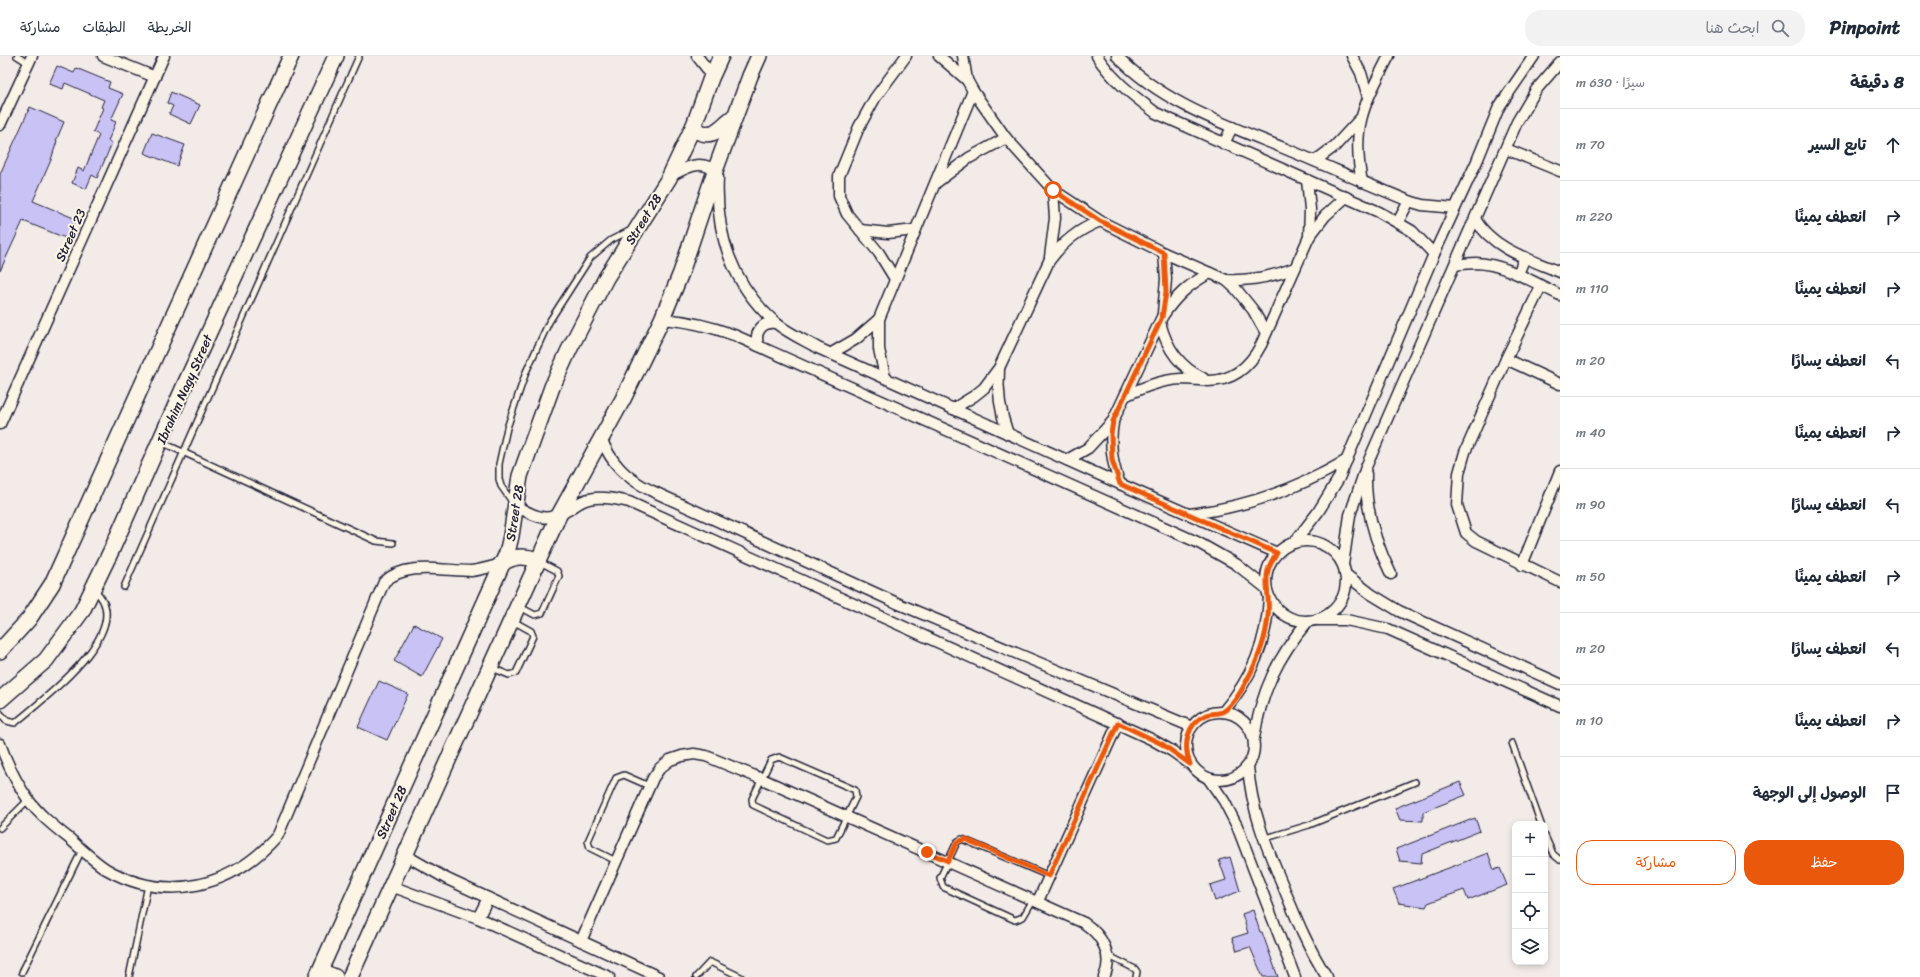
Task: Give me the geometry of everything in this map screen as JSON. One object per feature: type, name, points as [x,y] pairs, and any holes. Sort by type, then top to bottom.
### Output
[{"type":"street","points":[[103,56],[155,77]]},
{"type":"street","name":"Street 23","points":[[0,424],[164,56]]},
{"type":"street","points":[[0,651],[29,619],[52,584],[291,56]]},
{"type":"street","name":"Ibrahim Nagy Street","points":[[0,700],[46,660],[82,611],[112,549],[336,56]]},
{"type":"street","points":[[697,56],[708,70],[710,78]]},
{"type":"street","name":"Street 28","points":[[318,974],[501,564],[512,536],[523,463],[555,381],[590,308],[637,227],[669,178],[694,125],[710,78],[721,56]]},
{"type":"street","points":[[350,977],[537,560],[558,516],[643,360],[662,319],[681,274],[715,171],[750,76],[759,56]]},
{"type":"street","points":[[895,279],[879,253],[847,214],[839,196],[839,176],[859,127],[875,98],[906,56]]},
{"type":"street","points":[[939,56],[968,80]]},
{"type":"street","points":[[963,56],[968,80],[973,91],[1006,138],[1053,190],[1100,221],[1164,253],[1226,280],[1240,281],[1268,277],[1295,268]]},
{"type":"street","points":[[1097,56],[1105,68],[1126,90],[1156,113],[1346,197],[1398,222],[1412,231],[1434,254]]},
{"type":"street","points":[[1118,56],[1138,76],[1171,98],[1232,127],[1422,206],[1455,208]]},
{"type":"street","points":[[1352,56],[1361,73],[1368,97]]},
{"type":"street","points":[[1362,182],[1358,157],[1360,119],[1368,97],[1389,56]]},
{"type":"street","points":[[1223,712],[1245,684],[1256,662],[1265,633],[1267,569],[1277,553],[1294,543],[1329,495],[1347,460],[1434,254],[1499,108],[1534,56]]},
{"type":"street","points":[[0,125],[30,59]]},
{"type":"street","points":[[516,506],[534,516],[542,518],[558,516],[588,499],[616,499],[642,507],[1162,744],[1190,764],[1201,775],[1208,778],[1226,780],[1238,775],[1248,766],[1253,753],[1253,740],[1259,711],[1270,676],[1285,650],[1313,620],[1328,614],[1337,607],[1343,597],[1346,586],[1344,570],[1350,515],[1366,467],[1517,122],[1536,90],[1560,62]]},
{"type":"street","points":[[885,377],[879,349],[878,320],[973,91]]},
{"type":"street","points":[[694,125],[698,131],[711,134],[716,133],[736,115]]},
{"type":"street","points":[[1315,161],[1335,146],[1360,119]]},
{"type":"street","points":[[1224,144],[1232,127]]},
{"type":"street","points":[[935,183],[969,158],[1006,138]]},
{"type":"street","points":[[1506,148],[1560,171]]},
{"type":"street","points":[[669,178],[691,166],[704,166],[715,171],[718,177],[717,200],[719,223],[726,252],[742,283],[776,323],[830,354],[885,377],[1008,434],[1277,553]]},
{"type":"street","points":[[1307,180],[1310,209],[1309,237]]},
{"type":"street","points":[[1049,261],[1055,226],[1053,190]]},
{"type":"street","points":[[1125,396],[1151,384],[1166,381],[1194,379],[1209,381],[1222,380],[1235,375],[1246,367],[1254,357],[1266,333],[1309,237],[1326,216],[1346,197]]},
{"type":"street","points":[[1398,222],[1409,201]]},
{"type":"street","points":[[1475,219],[1482,231],[1503,247],[1560,272]]},
{"type":"street","points":[[953,409],[979,392],[999,368],[1049,261],[1066,241],[1076,233],[1100,221]]},
{"type":"street","points":[[860,230],[888,233],[916,230]]},
{"type":"street","points":[[1164,253],[1166,285],[1161,319],[1168,347],[1176,358],[1191,371],[1209,381]]},
{"type":"street","points":[[1518,274],[1526,257]]},
{"type":"street","points":[[1455,264],[1477,263],[1489,265],[1518,274],[1560,295]]},
{"type":"street","points":[[1067,460],[1088,448],[1113,421],[1161,319],[1178,296],[1188,287],[1210,274]]},
{"type":"street","points":[[1226,280],[1245,299],[1266,333]]},
{"type":"street","points":[[1541,286],[1465,452],[1459,473],[1458,505],[1466,533],[1476,541],[1522,565],[1560,582]]},
{"type":"street","points":[[662,319],[686,321],[706,325],[759,346],[1197,542],[1236,564],[1267,593],[1276,608],[1285,616],[1296,620],[1346,620],[1388,630],[1560,706]]},
{"type":"street","points":[[830,354],[856,339],[878,320]]},
{"type":"street","points":[[759,346],[756,338],[760,329],[767,323],[776,323]]},
{"type":"street","points":[[1506,360],[1560,384]]},
{"type":"street","points":[[999,368],[998,381],[1000,408],[1008,434]]},
{"type":"street","points":[[1113,421],[1111,440],[1112,460],[1120,484]]},
{"type":"street","points":[[601,438],[615,465],[625,476],[650,490],[899,604],[1192,727]]},
{"type":"street","points":[[1189,514],[1225,509],[1260,500],[1305,483],[1347,460]]},
{"type":"street","points":[[1366,467],[1369,514],[1378,545],[1391,574]]},
{"type":"street","points":[[1522,565],[1559,478]]},
{"type":"street","points":[[642,507],[650,490]]},
{"type":"street","points":[[1294,543],[1313,542],[1322,545],[1331,550],[1344,570],[1371,594],[1399,611],[1560,684]]},
{"type":"street","points":[[0,744],[3,755],[28,800],[60,831],[106,869],[133,881],[148,885],[181,887],[197,885],[223,878],[255,859],[278,835],[381,588],[389,578],[406,570],[470,571],[501,564],[508,560],[522,557],[537,560]]},
{"type":"street","points":[[891,621],[899,604]]},
{"type":"street","points":[[1190,764],[1186,755],[1185,745],[1192,727],[1205,715],[1223,712],[1240,718],[1246,724],[1253,740]]},
{"type":"street","points":[[1035,900],[1049,876],[1118,723]]},
{"type":"street","points":[[581,941],[649,786],[660,768],[670,760],[694,754],[706,756],[762,779],[1084,923],[1093,929],[1102,941],[1107,955],[1107,968],[1104,977]]},
{"type":"street","points":[[1248,766],[1252,801],[1263,839],[1302,932],[1327,977]]},
{"type":"street","points":[[1208,778],[1224,802],[1236,826],[1295,977]]},
{"type":"street","points":[[405,855],[447,879],[658,977]]},
{"type":"street","points":[[390,886],[478,918],[609,977]]},
{"type":"street","points":[[478,918],[488,898]]},
{"type":"street","points":[[318,974],[335,977]]},
{"type":"lane","points":[[17,56],[30,59]]},
{"type":"lane","points":[[124,587],[359,56]]},
{"type":"lane","points":[[516,506],[507,497],[501,486],[499,464],[516,400],[535,352],[562,300],[590,258],[611,240],[637,227]]},
{"type":"lane","points":[[160,442],[376,541],[394,543]]},
{"type":"lane","points":[[517,606],[535,614],[542,613],[559,576],[557,571],[537,560]]},
{"type":"lane","points":[[0,713],[7,721],[15,723],[66,680],[83,662],[96,641],[106,617],[104,604],[98,593],[92,588]]},
{"type":"lane","points":[[489,667],[509,675],[516,673],[533,636],[531,631],[511,620]]},
{"type":"lane","points":[[1512,743],[1540,821]]},
{"type":"lane","points":[[779,757],[852,788],[856,797],[846,816],[836,838],[827,840],[755,807],[752,799],[771,760],[779,757]]},
{"type":"lane","points":[[616,861],[590,848],[588,841],[616,778],[624,775],[649,786]]},
{"type":"lane","points":[[1263,839],[1309,825],[1415,782]]},
{"type":"lane","points":[[0,828],[28,800]]},
{"type":"lane","points":[[1035,900],[1023,917],[1015,920],[943,887],[940,878],[957,842],[965,839],[1049,876]]},
{"type":"lane","points":[[1548,843],[1553,854],[1560,860]]},
{"type":"lane","points":[[22,972],[82,850]]},
{"type":"lane","points":[[129,977],[148,885]]},
{"type":"lane","points":[[1107,955],[1136,969],[1136,977]]},
{"type":"lane","points":[[696,977],[710,962],[741,977]]},
{"type":"building","points":[[57,66],[74,73],[76,68],[110,82],[108,88],[123,94],[111,120],[116,122],[108,141],[112,143],[97,178],[92,175],[86,189],[72,183],[78,168],[84,171],[99,135],[93,132],[103,108],[101,107],[104,100],[65,83],[63,89],[49,84]]},
{"type":"building","points":[[171,92],[200,105],[191,124],[169,114],[173,106],[167,103]]},
{"type":"building","points":[[30,107],[64,122],[56,141],[51,160],[33,201],[76,219],[68,239],[23,221],[0,271],[0,174]]},
{"type":"building","points":[[152,133],[185,145],[177,166],[144,153]]},
{"type":"building","points":[[414,624],[442,639],[422,677],[394,661]]},
{"type":"building","points":[[379,681],[408,694],[387,740],[358,727]]},
{"type":"building","points":[[1460,782],[1466,795],[1423,812],[1423,821],[1400,820],[1395,808]]},
{"type":"building","points":[[1475,818],[1480,831],[1422,854],[1421,863],[1400,861],[1396,849]]},
{"type":"building","points":[[1488,853],[1494,870],[1500,868],[1507,885],[1468,900],[1464,890],[1428,903],[1426,907],[1399,903],[1393,889]]},
{"type":"building","points":[[1230,857],[1240,891],[1215,901],[1210,885],[1226,880],[1219,860]]},
{"type":"building","points":[[1253,910],[1278,977],[1263,977],[1250,947],[1237,951],[1232,938],[1248,933],[1242,914]]},
{"type":"route","points":[[927,852],[948,861],[957,842],[965,839],[1049,876],[1118,723],[1162,744],[1190,764],[1186,755],[1185,745],[1187,736],[1192,727],[1205,715],[1223,712],[1235,698],[1254,668],[1261,651],[1265,633],[1269,597],[1266,588],[1267,569],[1271,560],[1277,553],[1120,484],[1115,472],[1110,447],[1113,421],[1162,317],[1166,292],[1166,266],[1164,253],[1100,221],[1053,190]]}]
